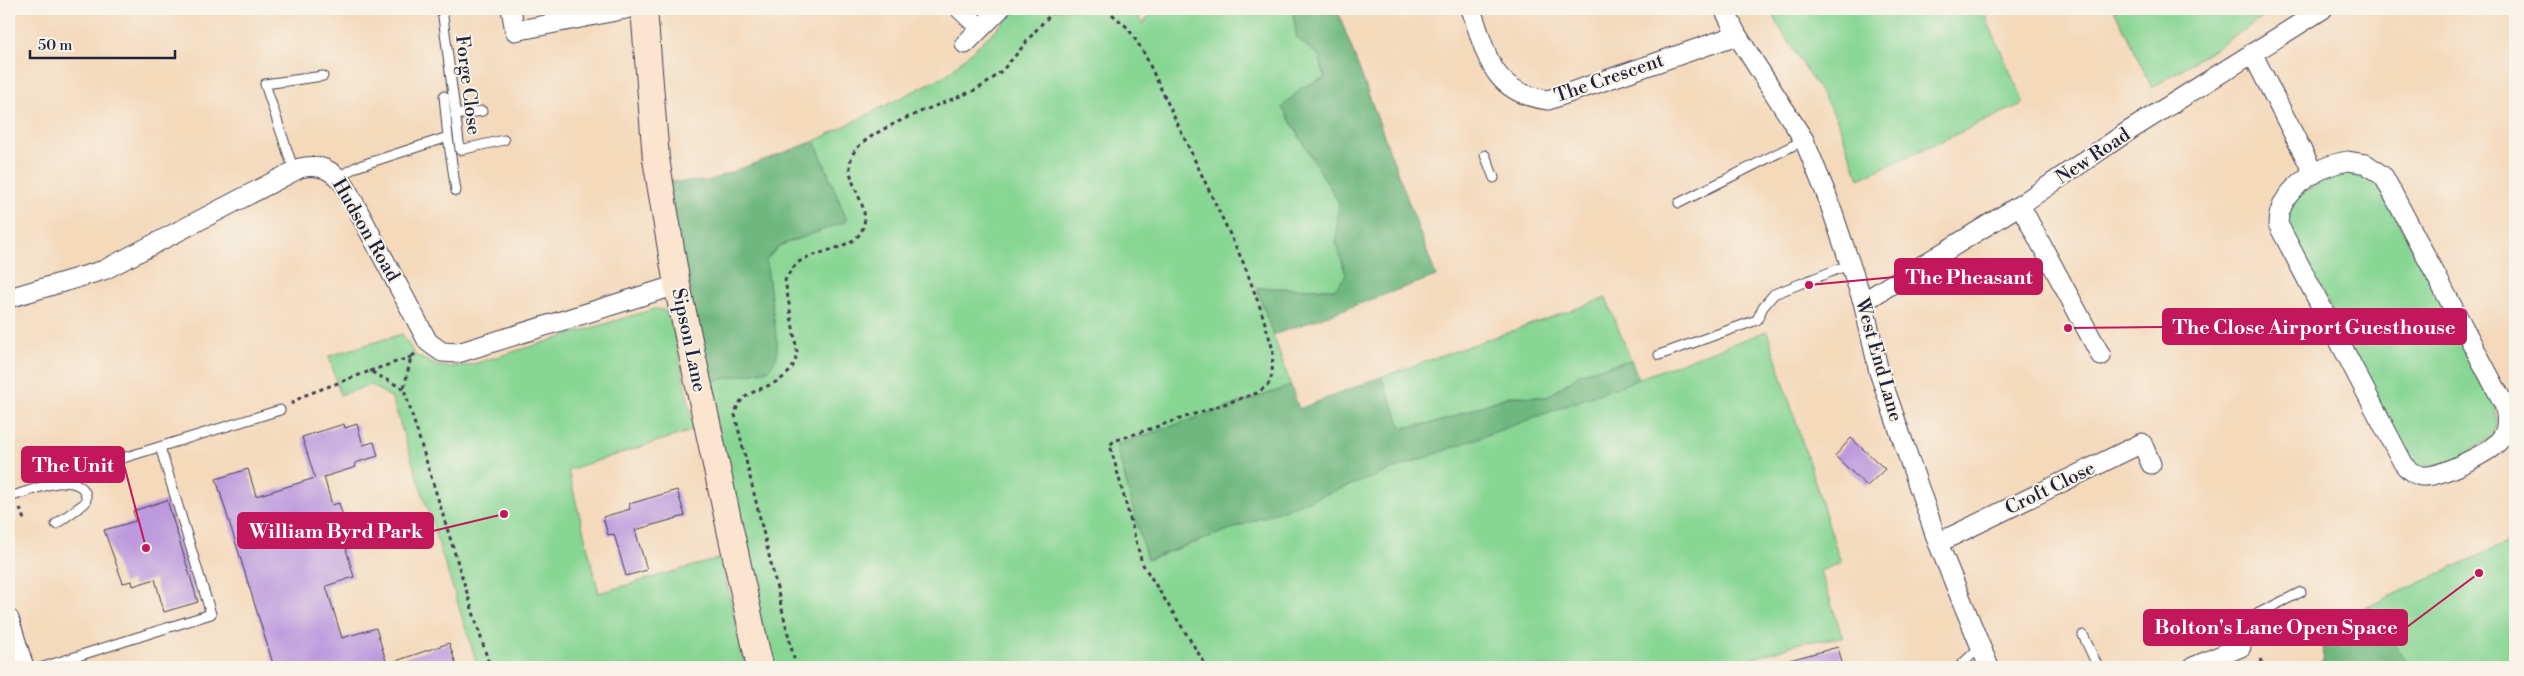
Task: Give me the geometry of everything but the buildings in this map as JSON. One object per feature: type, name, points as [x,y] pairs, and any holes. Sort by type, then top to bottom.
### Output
[{"type":"street","points":[[511,9],[515,31],[626,9]]},
{"type":"street","name":"Sipson Lane","points":[[644,9],[656,159],[677,285],[760,667]]},
{"type":"street","points":[[960,9],[980,28]]},
{"type":"street","points":[[965,44],[1000,9]]},
{"type":"street","name":"The Crescent","points":[[1471,9],[1485,50],[1496,74],[1504,84],[1516,92],[1548,100],[1737,35]]},
{"type":"street","name":"West End Lane","points":[[1724,9],[1737,35],[1804,140],[1827,196],[1863,302],[1879,372],[1938,543],[1990,667]]},
{"type":"street","name":"New Road","points":[[1863,302],[2020,206],[2127,132],[2323,9]]},
{"type":"street","points":[[2252,53],[2314,174]]},
{"type":"street","points":[[2348,161],[2366,164],[2384,178],[2504,404],[2507,416],[2503,434],[2500,440],[2486,451],[2431,476],[2419,475],[2403,463],[2280,231],[2278,224],[2280,207],[2285,198],[2292,190],[2314,174],[2348,161]]},
{"type":"street","name":"Hudson Road","points":[[9,298],[104,270],[294,171],[313,166],[331,170],[338,177],[428,342]]},
{"type":"street","points":[[2020,206],[2101,356]]},
{"type":"street","points":[[428,342],[442,352],[458,353],[677,285]]},
{"type":"street","name":"Croft Close","points":[[1938,543],[2142,444],[2151,464]]},
{"type":"street","points":[[9,619],[24,667]]},
{"type":"street","points":[[2193,667],[2234,650]]},
{"type":"lane","name":"Forge Close","points":[[442,9],[460,150],[504,140]]},
{"type":"lane","points":[[294,171],[265,84],[323,76]]},
{"type":"lane","points":[[444,96],[456,191]]},
{"type":"lane","points":[[456,115],[482,111]]},
{"type":"lane","points":[[338,177],[356,167],[448,137]]},
{"type":"lane","points":[[1679,203],[1804,140]]},
{"type":"lane","points":[[1484,155],[1494,178]]},
{"type":"lane","points":[[1660,355],[1757,320],[1763,307],[1774,294],[1851,264]]},
{"type":"lane","points":[[9,497],[63,481],[110,462],[280,410]]},
{"type":"lane","points":[[43,667],[211,614],[160,447]]},
{"type":"lane","points":[[56,524],[79,510],[87,500],[84,490],[79,485],[63,481]]},
{"type":"lane","points":[[2234,650],[2240,626],[2249,618],[2302,592]]},
{"type":"lane","points":[[2083,635],[2098,667]]},
{"type":"lane","points":[[1959,667],[1980,647]]},
{"type":"path","points":[[796,667],[735,415],[738,404],[744,397],[786,377],[795,364],[797,352],[785,280],[800,261],[850,242],[862,231],[864,220],[860,200],[851,182],[849,165],[853,153],[863,142],[936,104],[987,83],[1002,72],[1044,19],[1058,9]]},
{"type":"path","points":[[1106,9],[1128,28],[1144,52],[1244,264],[1273,350],[1270,380],[1268,385],[1256,393],[1114,440],[1110,445],[1142,562],[1207,667]]},
{"type":"path","points":[[280,410],[303,396],[411,357],[428,342]]},
{"type":"path","points":[[411,357],[404,389],[490,667]]},
{"type":"path","points":[[370,371],[404,389]]},
{"type":"path","points":[[2261,658],[2264,667]]},
{"type":"green space","points":[[1018,9],[1135,9],[1142,24],[1156,9],[1292,9],[1297,38],[1319,56],[1325,78],[1301,88],[1282,107],[1339,203],[1336,242],[1346,275],[1336,289],[1257,288],[1291,386],[1116,445],[1147,560],[1767,331],[1841,563],[1820,571],[1843,638],[1803,642],[1727,667],[771,667],[708,382],[777,343],[766,260],[779,246],[847,221],[815,141],[946,75]]},
{"type":"green space","points":[[1292,9],[1337,9],[1436,276],[1273,335],[1257,288],[1335,289],[1346,275],[1336,242],[1339,203],[1282,107],[1301,88],[1325,78],[1319,56],[1297,38]]},
{"type":"green space","points":[[1771,9],[1982,9],[2024,103],[1859,179],[1836,117],[1778,25]]},
{"type":"green space","points":[[2114,9],[2276,9],[2152,88]]},
{"type":"green space","points":[[815,141],[847,221],[779,246],[766,260],[777,343],[777,356],[769,370],[708,382],[667,182],[707,181]]},
{"type":"green space","points":[[2341,171],[2360,171],[2378,182],[2495,402],[2497,424],[2493,436],[2463,456],[2441,465],[2429,466],[2418,464],[2408,458],[2285,218],[2299,194]]},
{"type":"green space","points":[[1606,298],[1631,360],[1582,373],[1547,397],[1509,396],[1438,422],[1402,428],[1381,377]]},
{"type":"green space","points":[[654,309],[664,311],[672,320],[694,430],[568,470],[599,593],[721,558],[746,667],[478,667],[392,398],[371,385],[340,395],[329,356],[402,334],[415,355],[437,366],[470,365]]},
{"type":"green space","points":[[1631,360],[1639,379],[1147,560],[1116,445],[1291,386],[1299,409],[1381,377],[1402,428],[1438,422],[1509,396],[1547,397],[1581,373]]},
{"type":"green space","points":[[2515,539],[2515,667],[2322,667],[2324,627]]},
{"type":"green space","points":[[2369,606],[2410,667],[2322,667],[2324,627]]},
{"type":"place","name":"The Pheasant","points":[[1809,285]]},
{"type":"place","name":"The Close Airport Guesthouse","points":[[2068,328]]},
{"type":"place","name":"William Byrd Park","points":[[504,514]]},
{"type":"place","name":"The Unit","points":[[146,548]]},
{"type":"place","name":"Bolton's Lane Open Space","points":[[2479,573]]}]
